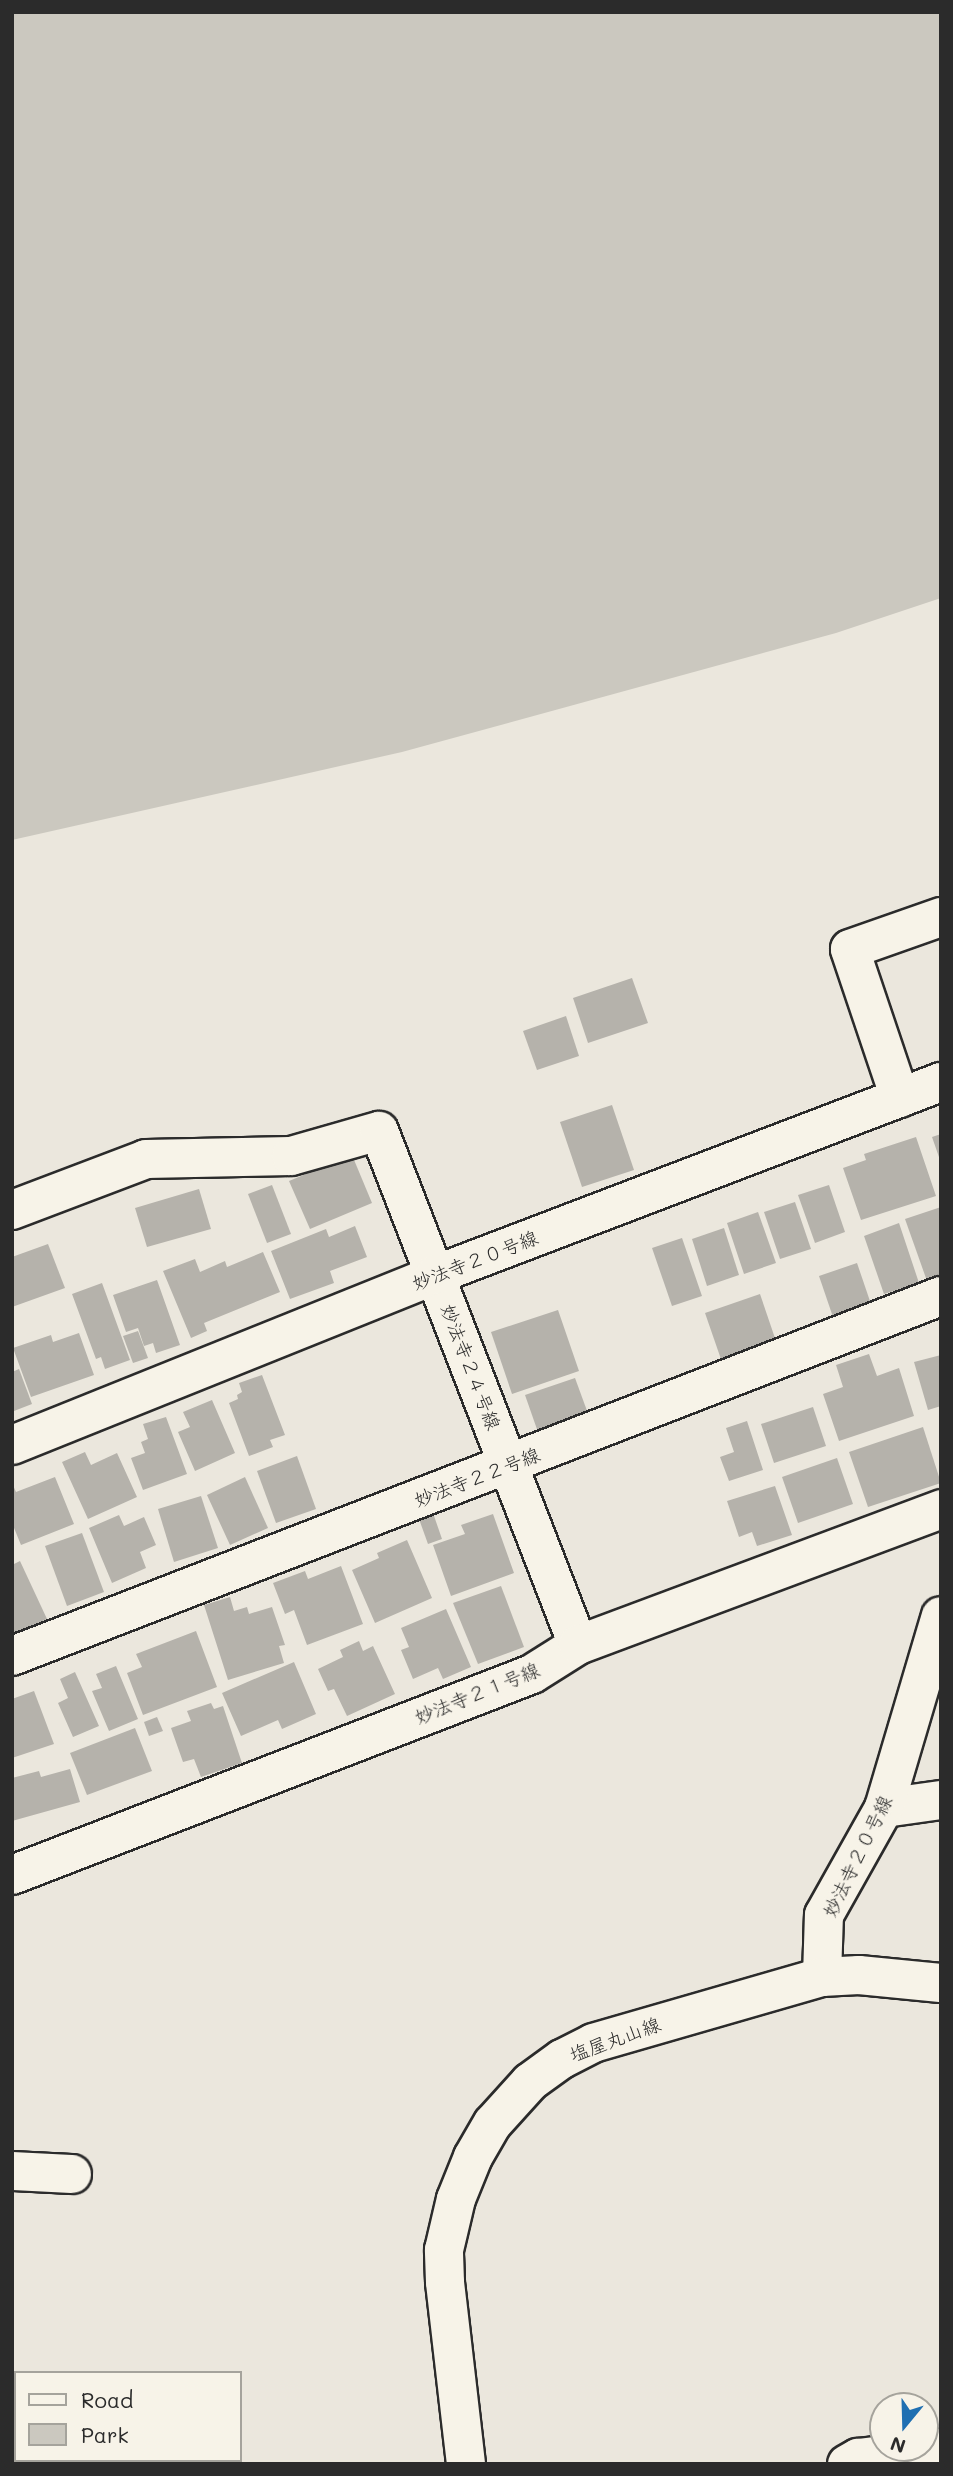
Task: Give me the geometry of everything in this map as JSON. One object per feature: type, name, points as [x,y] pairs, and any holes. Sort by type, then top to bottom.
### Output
[{"type":"street","points":[[900,1098],[850,949],[941,917]]},
{"type":"street","name":"妙法寺２０号線","points":[[12,1445],[435,1275],[941,1082]]},
{"type":"street","name":"妙法寺２４号線","points":[[12,1210],[146,1159],[291,1156],[379,1131],[578,1645]]},
{"type":"street","name":"妙法寺２２号線","points":[[12,1656],[941,1296]]},
{"type":"street","name":"妙法寺２１号線","points":[[12,1875],[532,1674],[578,1645],[941,1509]]},
{"type":"street","name":"妙法寺２０号線","points":[[822,1978],[824,1915],[884,1808],[941,1616]]},
{"type":"street","points":[[884,1808],[941,1800]]},
{"type":"street","name":"塩屋丸山線","points":[[466,2464],[444,2282],[444,2249],[456,2199],[473,2157],[493,2123],[530,2082],[562,2059],[593,2043],[822,1978],[859,1975],[941,1983]]},
{"type":"street","points":[[12,2171],[72,2174]]},
{"type":"street","points":[[847,2464],[858,2458],[941,2448]]},
{"type":"green space","points":[[12,12],[941,12],[941,598],[836,633],[402,752],[12,840]]},
{"type":"building","points":[[632,978],[648,1023],[588,1043],[573,998]]},
{"type":"building","points":[[566,1016],[579,1056],[537,1070],[523,1031]]},
{"type":"building","points":[[612,1105],[634,1170],[582,1187],[560,1122]]},
{"type":"building","points":[[941,1134],[941,1160],[940,1160],[932,1137]]},
{"type":"building","points":[[916,1137],[936,1196],[861,1220],[843,1168],[866,1160],[864,1154]]},
{"type":"building","points":[[352,1155],[372,1203],[310,1229],[289,1181]]},
{"type":"building","points":[[272,1185],[291,1234],[267,1243],[248,1194]]},
{"type":"building","points":[[829,1185],[845,1232],[815,1243],[798,1195]]},
{"type":"building","points":[[199,1189],[211,1229],[147,1247],[135,1208]]},
{"type":"building","points":[[795,1202],[811,1249],[780,1259],[764,1212]]},
{"type":"building","points":[[941,1207],[941,1277],[927,1281],[905,1219]]},
{"type":"building","points":[[758,1212],[776,1263],[744,1274],[727,1223]]},
{"type":"building","points":[[899,1223],[919,1283],[884,1294],[864,1236]]},
{"type":"building","points":[[355,1226],[367,1257],[330,1271],[334,1283],[290,1299],[271,1251],[326,1229],[329,1237]]},
{"type":"building","points":[[724,1228],[739,1275],[707,1286],[692,1239]]},
{"type":"building","points":[[682,1238],[702,1296],[672,1306],[652,1248]]},
{"type":"building","points":[[48,1244],[65,1288],[12,1307],[12,1257]]},
{"type":"building","points":[[263,1252],[280,1292],[204,1323],[207,1331],[191,1338],[163,1271],[195,1259],[200,1272],[225,1261],[227,1267]]},
{"type":"building","points":[[857,1263],[872,1307],[834,1320],[819,1276]]},
{"type":"building","points":[[157,1280],[180,1345],[156,1353],[153,1343],[144,1346],[138,1328],[126,1332],[113,1295]]},
{"type":"building","points":[[102,1283],[130,1360],[105,1369],[101,1357],[96,1359],[72,1294]]},
{"type":"building","points":[[760,1294],[778,1347],[723,1365],[705,1313]]},
{"type":"building","points":[[558,1310],[579,1371],[512,1394],[491,1332]]},
{"type":"building","points":[[138,1331],[148,1358],[133,1363],[123,1336]]},
{"type":"building","points":[[79,1333],[94,1375],[31,1397],[13,1348],[51,1335],[53,1342]]},
{"type":"building","points":[[869,1354],[877,1376],[899,1368],[914,1416],[839,1441],[823,1394],[843,1387],[836,1365]]},
{"type":"building","points":[[941,1355],[941,1406],[928,1410],[914,1362]]},
{"type":"building","points":[[19,1369],[32,1404],[14,1411],[12,1372]]},
{"type":"building","points":[[262,1375],[285,1435],[270,1440],[273,1447],[249,1456],[229,1403],[238,1399],[237,1395],[242,1392],[239,1383]]},
{"type":"building","points":[[575,1378],[590,1419],[539,1435],[525,1395]]},
{"type":"building","points":[[212,1400],[235,1453],[195,1471],[178,1432],[190,1427],[183,1412]]},
{"type":"building","points":[[813,1407],[826,1446],[774,1463],[761,1424]]},
{"type":"building","points":[[166,1417],[187,1474],[143,1490],[131,1458],[145,1453],[141,1442],[148,1439],[143,1424]]},
{"type":"building","points":[[747,1421],[763,1470],[729,1481],[720,1457],[734,1452],[726,1428]]},
{"type":"building","points":[[923,1427],[941,1483],[868,1507],[849,1452]]},
{"type":"building","points":[[85,1452],[91,1465],[117,1453],[137,1497],[88,1519],[62,1462]]},
{"type":"building","points":[[297,1456],[316,1509],[276,1523],[257,1471]]},
{"type":"building","points":[[837,1458],[853,1504],[798,1523],[782,1477]]},
{"type":"building","points":[[55,1477],[74,1524],[21,1545],[12,1523],[12,1483],[16,1492]]},
{"type":"building","points":[[245,1477],[268,1528],[230,1545],[207,1495]]},
{"type":"building","points":[[775,1486],[792,1535],[757,1546],[752,1532],[739,1537],[727,1501]]},
{"type":"building","points":[[201,1496],[218,1548],[174,1562],[158,1509]]},
{"type":"building","points":[[433,1513],[442,1539],[428,1544],[419,1519]]},
{"type":"building","points":[[493,1514],[514,1573],[451,1596],[433,1545],[465,1534],[461,1525]]},
{"type":"building","points":[[119,1515],[124,1526],[144,1517],[156,1545],[140,1552],[146,1568],[112,1583],[89,1528]]},
{"type":"building","points":[[82,1533],[104,1592],[67,1606],[45,1546]]},
{"type":"building","points":[[407,1540],[432,1598],[375,1623],[352,1570],[379,1558],[377,1553]]},
{"type":"building","points":[[20,1561],[47,1619],[12,1635],[12,1565]]},
{"type":"building","points":[[341,1566],[363,1624],[307,1645],[294,1610],[285,1614],[273,1583],[305,1571],[308,1579]]},
{"type":"building","points":[[501,1586],[524,1647],[478,1664],[453,1603]]},
{"type":"building","points":[[230,1597],[234,1611],[247,1607],[249,1614],[272,1607],[285,1645],[279,1646],[284,1663],[228,1680],[204,1605]]},
{"type":"building","points":[[446,1609],[471,1667],[443,1679],[438,1668],[413,1679],[401,1650],[409,1647],[401,1628]]},
{"type":"building","points":[[196,1631],[217,1687],[143,1715],[127,1673],[142,1667],[136,1654]]},
{"type":"building","points":[[359,1641],[363,1651],[373,1646],[395,1694],[347,1716],[334,1689],[328,1691],[318,1669],[343,1657],[340,1650]]},
{"type":"building","points":[[294,1662],[316,1714],[282,1729],[278,1720],[241,1736],[222,1693]]},
{"type":"building","points":[[116,1666],[138,1719],[109,1731],[92,1691],[102,1688],[96,1674]]},
{"type":"building","points":[[75,1672],[99,1726],[73,1737],[58,1703],[68,1698],[60,1679]]},
{"type":"building","points":[[34,1691],[54,1744],[12,1758],[12,1699]]},
{"type":"building","points":[[211,1703],[214,1709],[223,1706],[242,1763],[201,1777],[194,1759],[183,1762],[171,1728],[191,1721],[187,1711]]},
{"type":"building","points":[[157,1717],[163,1731],[149,1736],[144,1722]]},
{"type":"building","points":[[135,1728],[152,1771],[87,1795],[70,1753]]},
{"type":"building","points":[[70,1769],[80,1802],[12,1821],[12,1778],[39,1771],[41,1777]]}]
